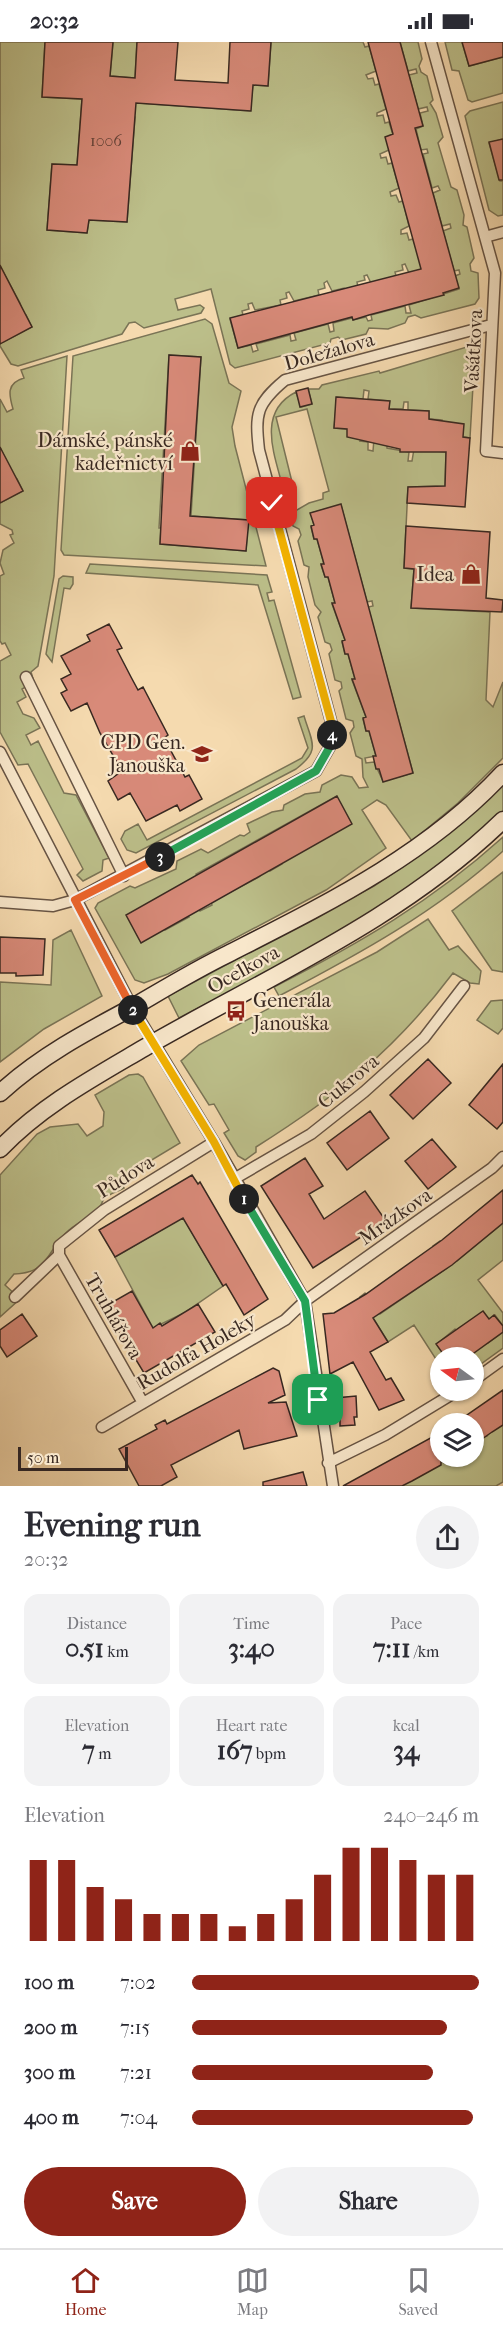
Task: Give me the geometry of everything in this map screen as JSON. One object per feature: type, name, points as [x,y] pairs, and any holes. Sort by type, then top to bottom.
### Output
[{"type":"street","name":"Vašátkova","points":[[431,42],[495,273],[486,451],[503,453]]},
{"type":"street","points":[[485,237],[503,232]]},
{"type":"street","name":"Doležalova","points":[[0,902],[53,906],[75,900],[124,876],[316,771],[332,743],[332,725],[259,450],[256,423],[265,397],[285,380],[491,325]]},
{"type":"street","points":[[26,677],[124,876]]},
{"type":"street","points":[[0,752],[132,1007],[214,1142],[305,1301],[333,1486]]},
{"type":"street","name":"Ocelkova","points":[[0,1093],[43,1059],[225,955],[320,908],[417,849],[448,825],[503,773]]},
{"type":"street","name":"Ocelkova","points":[[0,1149],[56,1100],[157,1050],[402,902],[451,866],[503,820]]},
{"type":"street","name":"Cukrova","points":[[234,1179],[311,1134],[364,1092],[424,1038],[464,986]]},
{"type":"street","name":"Půdova","points":[[15,1297],[59,1250],[104,1210],[214,1142]]},
{"type":"street","name":"Mrázkova","points":[[305,1301],[492,1168],[503,1157]]},
{"type":"street","name":"Truhlářova","points":[[59,1250],[143,1403]]},
{"type":"street","name":"Rudolfa Holeky","points":[[102,1427],[285,1320],[305,1301]]},
{"type":"street","points":[[484,1373],[503,1359]]},
{"type":"street","points":[[328,1463],[385,1435],[441,1401]]},
{"type":"green space","points":[[0,42],[45,42],[42,97],[82,99],[77,165],[52,164],[47,230],[87,233],[89,220],[127,222],[135,117],[110,101],[250,111],[253,85],[268,86],[271,42],[363,42],[365,47],[369,46],[376,71],[366,75],[368,79],[373,78],[375,85],[379,84],[386,109],[377,113],[377,116],[383,115],[385,123],[389,122],[393,135],[389,150],[380,154],[381,158],[386,157],[388,164],[392,163],[399,188],[390,192],[391,196],[396,195],[399,202],[403,201],[409,226],[401,230],[401,234],[407,233],[409,240],[413,239],[423,269],[409,273],[405,264],[402,265],[403,270],[395,272],[396,276],[371,283],[367,275],[364,276],[365,280],[357,282],[358,287],[332,291],[327,281],[324,283],[325,288],[318,290],[319,295],[294,301],[289,292],[286,293],[287,298],[280,300],[281,305],[255,310],[252,303],[248,304],[249,309],[242,311],[243,315],[230,319],[238,348],[251,345],[253,352],[258,350],[256,344],[290,335],[291,341],[296,340],[294,333],[328,324],[330,332],[334,331],[333,323],[352,318],[353,320],[366,317],[368,321],[372,320],[371,315],[405,306],[406,313],[411,313],[409,305],[459,289],[455,276],[460,274],[459,270],[454,271],[443,231],[451,228],[450,224],[442,226],[433,193],[440,190],[438,186],[432,188],[423,154],[428,153],[427,149],[421,150],[416,129],[423,126],[420,113],[428,111],[427,107],[418,109],[409,75],[417,73],[416,69],[408,71],[400,42],[418,42],[422,59],[419,66],[421,72],[427,76],[433,100],[430,103],[436,113],[443,137],[438,143],[451,187],[457,190],[464,215],[463,225],[467,227],[474,258],[470,264],[471,271],[478,273],[479,298],[475,304],[421,318],[415,315],[408,317],[405,323],[388,329],[369,328],[366,334],[342,340],[338,337],[331,339],[330,343],[235,368],[230,364],[211,289],[175,299],[178,310],[200,305],[204,308],[201,313],[144,328],[135,322],[129,323],[122,334],[18,366],[11,364],[0,346],[0,338],[3,342],[32,327],[26,315],[24,316],[20,303],[0,266]]},
{"type":"green space","points":[[113,42],[137,42],[135,78],[110,76]]},
{"type":"green space","points":[[445,42],[462,42],[469,66],[503,57],[503,93],[472,102],[468,100],[459,71],[452,70]]},
{"type":"green space","points":[[503,102],[503,139],[489,143],[500,181],[503,181],[503,215],[498,216],[489,210],[465,116],[470,111]]},
{"type":"green space","points":[[205,319],[212,324],[229,383],[241,391],[232,427],[266,566],[64,555],[61,550],[73,356]],"holes":[[[169,355],[201,357],[191,516],[248,520],[246,551],[160,544]]]},
{"type":"green space","points":[[470,346],[475,351],[470,438],[463,437],[442,423],[442,420],[429,419],[429,411],[408,410],[408,402],[404,402],[403,409],[389,409],[389,401],[368,399],[369,391],[364,390],[363,399],[337,397],[334,428],[347,429],[361,438],[360,441],[368,442],[368,450],[373,451],[374,439],[387,440],[387,448],[409,452],[408,461],[412,461],[414,449],[446,452],[445,486],[408,487],[404,568],[414,569],[411,608],[490,612],[486,700],[493,707],[503,682],[503,758],[458,803],[412,841],[386,805],[377,800],[362,810],[386,848],[326,890],[168,974],[144,983],[135,980],[95,908],[98,903],[130,886],[135,888],[176,869],[177,861],[201,849],[208,853],[240,835],[244,836],[250,832],[247,824],[272,812],[283,810],[284,805],[305,794],[320,792],[322,785],[341,775],[352,777],[359,788],[368,787],[363,777],[362,759],[356,756],[350,733],[354,727],[353,721],[346,719],[339,691],[342,688],[341,682],[335,680],[329,654],[332,650],[330,644],[325,642],[318,617],[321,612],[315,605],[308,577],[309,567],[304,565],[298,541],[301,535],[299,529],[293,526],[290,514],[309,503],[323,499],[323,493],[329,491],[307,409],[276,417],[292,482],[282,484],[271,433],[272,421],[277,410],[284,400],[296,392],[301,407],[312,404],[308,389],[319,389],[322,385],[379,371],[380,373]],"holes":[[[341,505],[367,602],[372,601],[373,606],[368,607],[413,773],[383,781],[374,762],[366,763],[365,758],[376,756],[369,731],[366,731],[363,719],[366,717],[352,680],[355,679],[342,642],[345,640],[332,604],[335,603],[328,577],[325,577],[321,565],[324,564],[317,539],[314,539],[311,527],[314,525],[311,513]],[[337,796],[281,862],[282,864],[270,871],[268,869],[259,877],[211,902],[212,905],[187,915],[189,917],[165,930],[163,928],[141,943],[197,877],[196,874]]]},
{"type":"green space","points":[[67,356],[54,576],[38,666],[31,672],[34,682],[22,689],[26,697],[17,702],[23,714],[34,718],[40,728],[26,735],[31,745],[38,741],[64,793],[76,795],[109,858],[103,860],[102,871],[83,881],[77,875],[83,869],[28,764],[18,765],[0,732],[0,661],[11,655],[5,643],[2,644],[0,641],[0,576],[4,574],[0,563],[3,550],[14,543],[10,535],[13,534],[12,530],[0,524],[0,503],[23,491],[17,479],[14,480],[0,447],[0,399],[7,412],[13,409],[10,390],[14,383],[24,378],[21,370]]},
{"type":"green space","points":[[90,564],[267,575],[272,592],[267,593],[269,601],[274,600],[301,697],[293,699],[258,585],[86,573]]},
{"type":"green space","points":[[63,576],[73,577],[73,584],[70,589],[64,588],[52,662],[46,654],[59,579]]},
{"type":"green space","points":[[304,716],[312,740],[312,751],[296,769],[136,853],[127,850],[121,839],[125,831],[138,824],[147,840],[302,758],[308,748],[298,718]]},
{"type":"green space","points":[[503,780],[503,816],[435,874],[320,944],[179,1018],[168,996],[374,886],[420,855]]},
{"type":"green space","points":[[503,837],[503,851],[424,913],[367,948],[279,996],[274,987],[394,920],[449,882]]},
{"type":"green space","points":[[503,872],[503,972],[492,970],[452,911]]},
{"type":"green space","points":[[428,919],[449,950],[458,946],[481,971],[479,984],[470,983],[453,973],[409,1026],[363,1070],[313,1109],[256,1147],[256,1152],[245,1160],[238,1156],[224,1133],[229,1130],[214,1104],[209,1105],[181,1061],[199,1045],[377,952]]},
{"type":"green space","points":[[71,930],[102,996],[44,1029],[0,1062],[0,982],[51,985],[53,940]]},
{"type":"green space","points":[[503,1000],[503,1028],[498,1034],[477,1020],[491,1001]]},
{"type":"green space","points":[[138,1074],[143,1077],[180,1143],[120,1179],[124,1188],[106,1197],[97,1211],[69,1230],[42,1264],[26,1273],[14,1274],[5,1285],[20,1299],[0,1317],[0,1175],[37,1134],[50,1127],[78,1124],[87,1136],[103,1126],[104,1112],[95,1095],[129,1075]]},
{"type":"green space","points":[[183,1217],[223,1286],[184,1313],[153,1328],[115,1257]]},
{"type":"green space","points":[[503,1223],[503,1260],[478,1280],[503,1313],[503,1326],[495,1315],[489,1319],[471,1321],[488,1343],[503,1332],[503,1348],[484,1362],[484,1347],[467,1347],[455,1329],[437,1344],[439,1347],[430,1347],[430,1350],[414,1325],[388,1342],[360,1297],[365,1293],[380,1314],[447,1268],[433,1246],[440,1241],[457,1261]]},
{"type":"green space","points":[[503,1420],[503,1482],[496,1486],[402,1486],[431,1467],[484,1467],[484,1437],[492,1428],[496,1429]]},
{"type":"building","points":[[45,42],[113,42],[110,76],[135,78],[137,42],[178,42],[175,80],[228,83],[230,42],[271,42],[268,86],[253,85],[251,111],[136,103],[127,222],[89,220],[87,233],[47,230],[52,164],[77,165],[82,99],[42,97]]},
{"type":"building","points":[[368,42],[400,42],[423,126],[415,128],[459,288],[443,293],[444,295],[353,320],[352,317],[238,348],[230,318],[421,269],[385,137],[393,134]]},
{"type":"building","points":[[462,42],[503,42],[503,57],[469,66]]},
{"type":"building","points":[[503,139],[503,180],[499,180],[489,142]]},
{"type":"building","points":[[0,265],[32,327],[0,344]]},
{"type":"building","points":[[169,355],[201,357],[190,516],[249,520],[246,551],[160,544]]},
{"type":"building","points":[[308,388],[312,404],[300,407],[296,391]]},
{"type":"building","points":[[336,397],[390,401],[389,409],[429,411],[429,419],[464,424],[463,437],[470,438],[465,507],[407,503],[408,487],[445,486],[446,452],[400,452],[400,449],[347,437],[347,429],[334,428]]},
{"type":"building","points":[[0,447],[23,491],[0,503]]},
{"type":"building","points":[[341,504],[413,773],[383,782],[379,769],[376,769],[373,756],[376,756],[363,718],[366,717],[352,679],[355,679],[342,641],[345,640],[332,603],[335,603],[328,577],[325,577],[321,564],[324,564],[317,539],[314,539],[311,526],[314,525],[310,513]]},
{"type":"building","points":[[406,526],[490,532],[486,598],[503,600],[502,612],[411,608],[414,569],[404,568]]},
{"type":"building","points":[[109,624],[122,648],[117,650],[131,677],[138,690],[143,687],[168,735],[164,738],[185,777],[189,775],[202,799],[180,811],[177,805],[146,821],[130,793],[118,800],[108,781],[122,771],[100,733],[87,703],[71,711],[61,693],[67,690],[61,679],[71,674],[61,656],[90,641],[87,635]]},
{"type":"building","points":[[337,796],[352,824],[141,943],[126,915]]},
{"type":"building","points":[[0,937],[45,939],[43,975],[16,976],[16,973],[0,973]]},
{"type":"building","points":[[428,1059],[451,1083],[413,1119],[390,1095]]},
{"type":"building","points":[[503,1064],[503,1122],[497,1129],[469,1105]]},
{"type":"building","points":[[370,1111],[389,1138],[347,1170],[327,1143]]},
{"type":"building","points":[[432,1139],[456,1167],[428,1189],[405,1161]]},
{"type":"building","points":[[305,1158],[323,1186],[309,1194],[324,1219],[365,1191],[386,1221],[313,1268],[261,1186]]},
{"type":"building","points":[[192,1175],[198,1184],[200,1182],[268,1299],[244,1315],[226,1284],[223,1286],[183,1218],[115,1257],[99,1230]]},
{"type":"building","points":[[503,1190],[503,1223],[452,1265],[373,1318],[388,1342],[370,1352],[386,1380],[391,1378],[404,1400],[379,1410],[353,1362],[330,1374],[323,1314],[334,1313],[366,1294],[442,1240]]},
{"type":"building","points":[[132,1291],[153,1328],[160,1323],[162,1326],[198,1304],[215,1332],[144,1373],[104,1307]]},
{"type":"building","points":[[483,1311],[489,1319],[494,1315],[503,1326],[503,1332],[482,1347],[438,1347],[436,1344]]},
{"type":"building","points":[[22,1314],[37,1336],[7,1357],[0,1346],[0,1330]]},
{"type":"building","points":[[273,1368],[279,1371],[285,1395],[268,1403],[286,1402],[297,1436],[244,1449],[239,1430],[171,1465],[177,1477],[161,1486],[139,1486],[119,1449],[157,1429],[155,1425],[165,1420],[167,1424]]},
{"type":"building","points":[[503,1390],[503,1425],[484,1438],[484,1413],[470,1413]]},
{"type":"building","points":[[356,1396],[355,1425],[340,1426],[340,1418],[336,1418],[335,1398]]},
{"type":"building","points":[[430,1438],[430,1467],[437,1467],[412,1481],[402,1486],[343,1486]]},
{"type":"building","points":[[303,1472],[307,1486],[263,1486],[263,1482]]},
{"type":"place","name":"Dámské, pánské kadeřnictví","points":[[190,451]]},
{"type":"place","name":"Idea","points":[[471,574]]},
{"type":"place","name":"CPD Gen. Janouška","points":[[202,754]]},
{"type":"place","name":"Generála Janouška","points":[[236,1011]]},
{"type":"route","points":[[272,503],[332,725],[332,743],[324,761],[316,771],[124,876],[75,900],[160,1056],[214,1142],[253,1214],[305,1301],[318,1400]]}]
